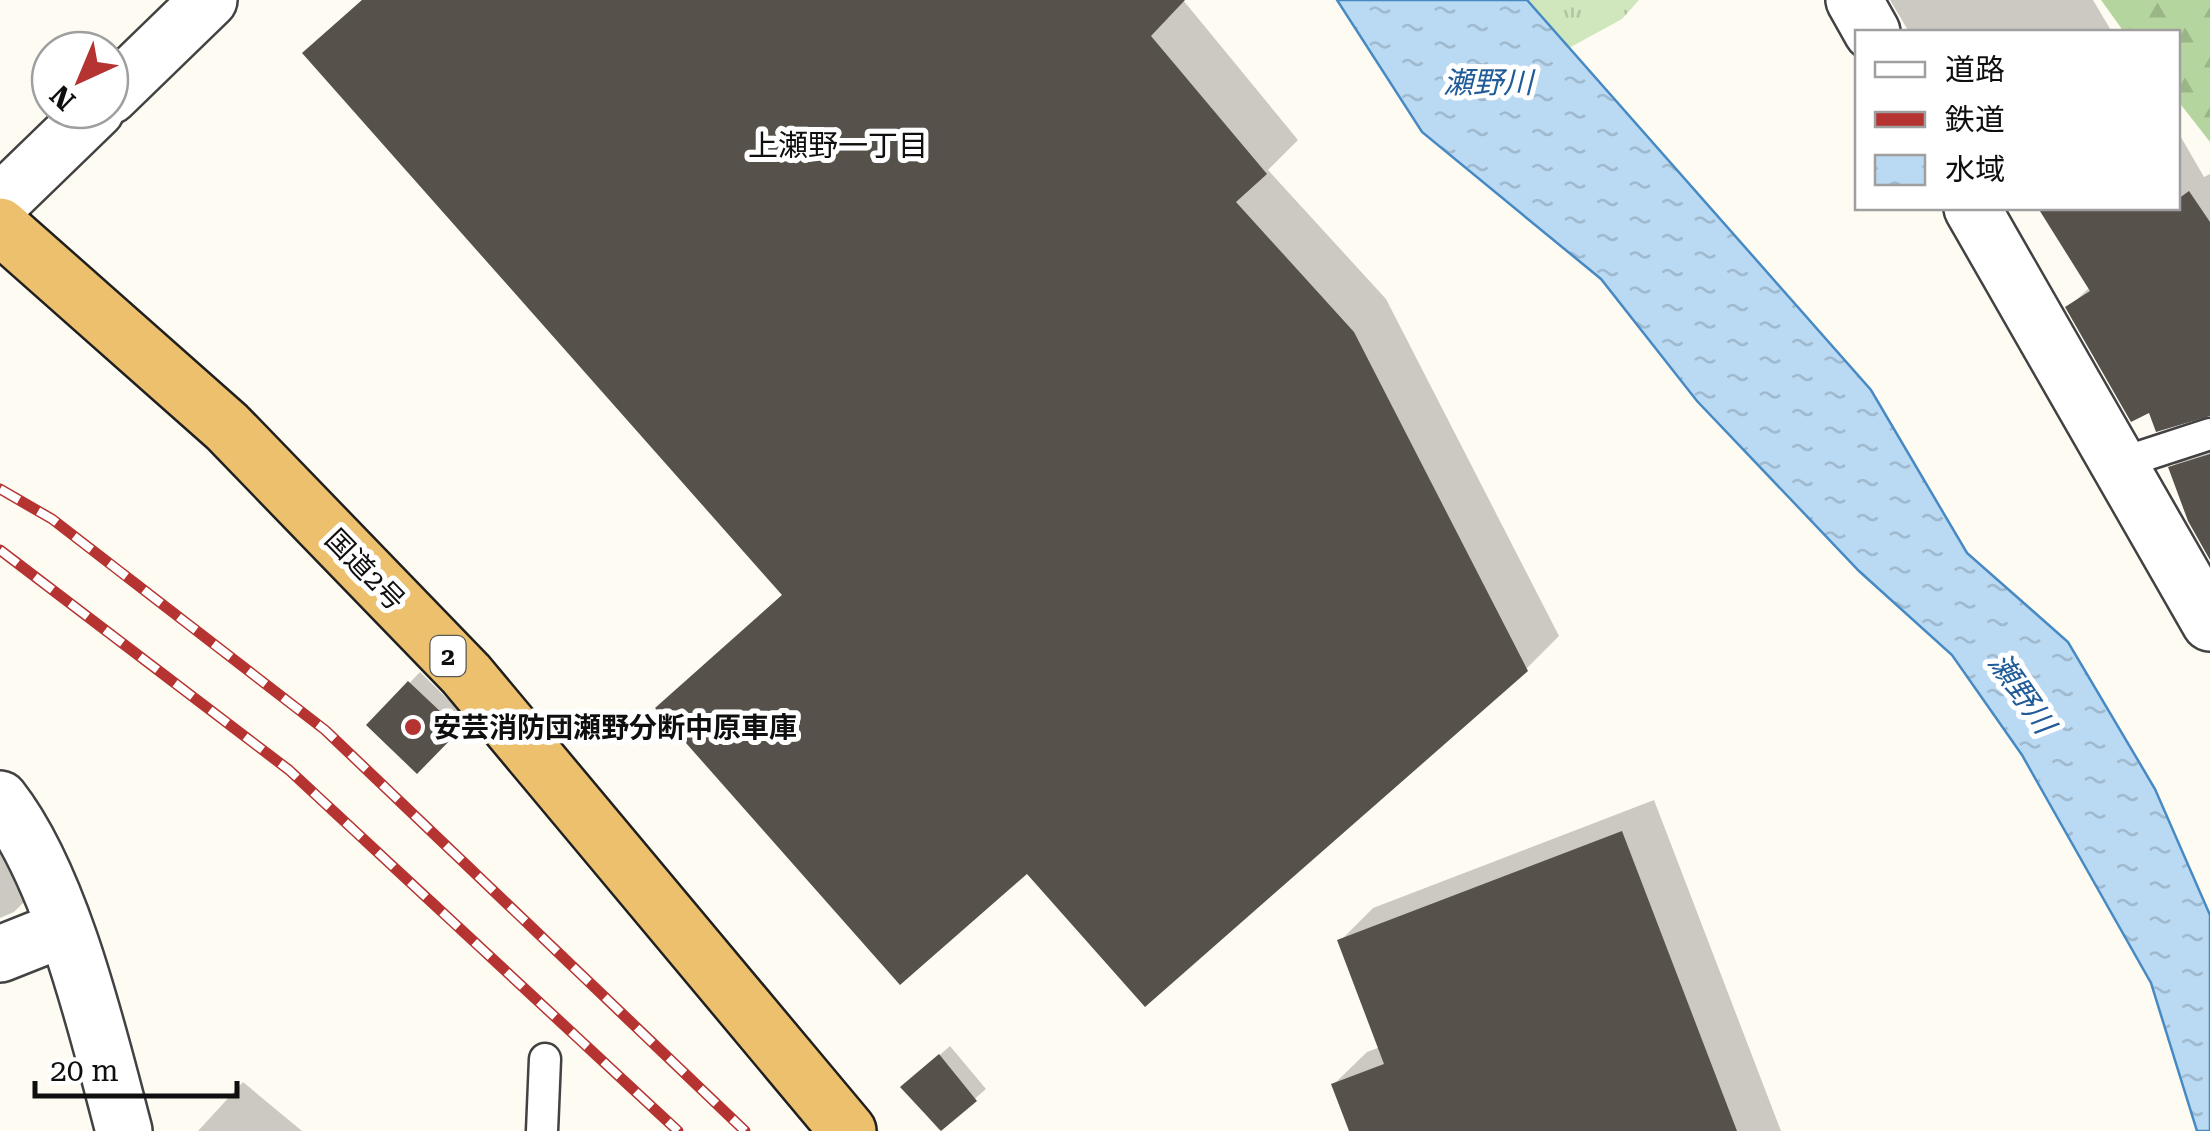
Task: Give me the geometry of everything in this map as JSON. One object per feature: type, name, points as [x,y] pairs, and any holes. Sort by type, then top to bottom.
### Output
[{"type":"highway","name":"国道2号","points":[[0,226],[227,428],[466,674],[848,1131]]},
{"type":"street","points":[[130,77],[209,0]]},
{"type":"street","points":[[1854,0],[1871,30]]},
{"type":"street","points":[[0,203],[75,130]]},
{"type":"street","points":[[1973,210],[2210,623]]},
{"type":"street","points":[[0,800],[24,830],[63,929],[88,998],[124,1131]]},
{"type":"street","points":[[0,954],[63,929]]},
{"type":"lane","points":[[2118,464],[2210,434]]},
{"type":"lane","points":[[542,1131],[545,1059]]},
{"type":"green space","points":[[1527,0],[1639,0],[1622,19],[1569,48]]},
{"type":"green space","points":[[2101,0],[2210,0],[2210,142],[2180,104],[2180,30],[2123,30]]},
{"type":"water","name":"瀬野川","points":[[1337,0],[1527,0],[1871,390],[1967,553],[2068,642],[2155,789],[2210,915],[2210,1131],[2197,1131],[2151,983],[2022,755],[1952,655],[1859,571],[1697,401],[1601,279],[1422,132]]},
{"type":"building","points":[[362,0],[1185,0],[1151,36],[1267,174],[1236,202],[1354,332],[1528,671],[1145,1007],[1027,874],[900,985],[655,708],[782,595],[302,53]]},
{"type":"building","points":[[2189,191],[2210,222],[2210,416],[2156,432],[2149,413],[2131,422],[2065,307],[2090,291],[2039,210],[2180,210],[2180,198]]},
{"type":"building","points":[[2210,454],[2210,560],[2188,521],[2168,467]]},
{"type":"building","name":"安芸消防団瀬野分断中原車庫","points":[[408,681],[460,730],[417,774],[366,725]]},
{"type":"building","points":[[1622,831],[1737,1131],[1349,1131],[1331,1084],[1384,1064],[1337,940]]},
{"type":"building","points":[[939,1054],[977,1101],[941,1131],[900,1087]]},
{"type":"railway","points":[[0,489],[52,519],[325,730],[745,1131]]},
{"type":"railway","points":[[0,550],[289,770],[678,1131]]},
{"type":"place","name":"安芸消防団瀬野分断中原車庫","points":[[413,727]]},
{"type":"district","name":"上瀬野一丁目","points":[[838,145]]}]
